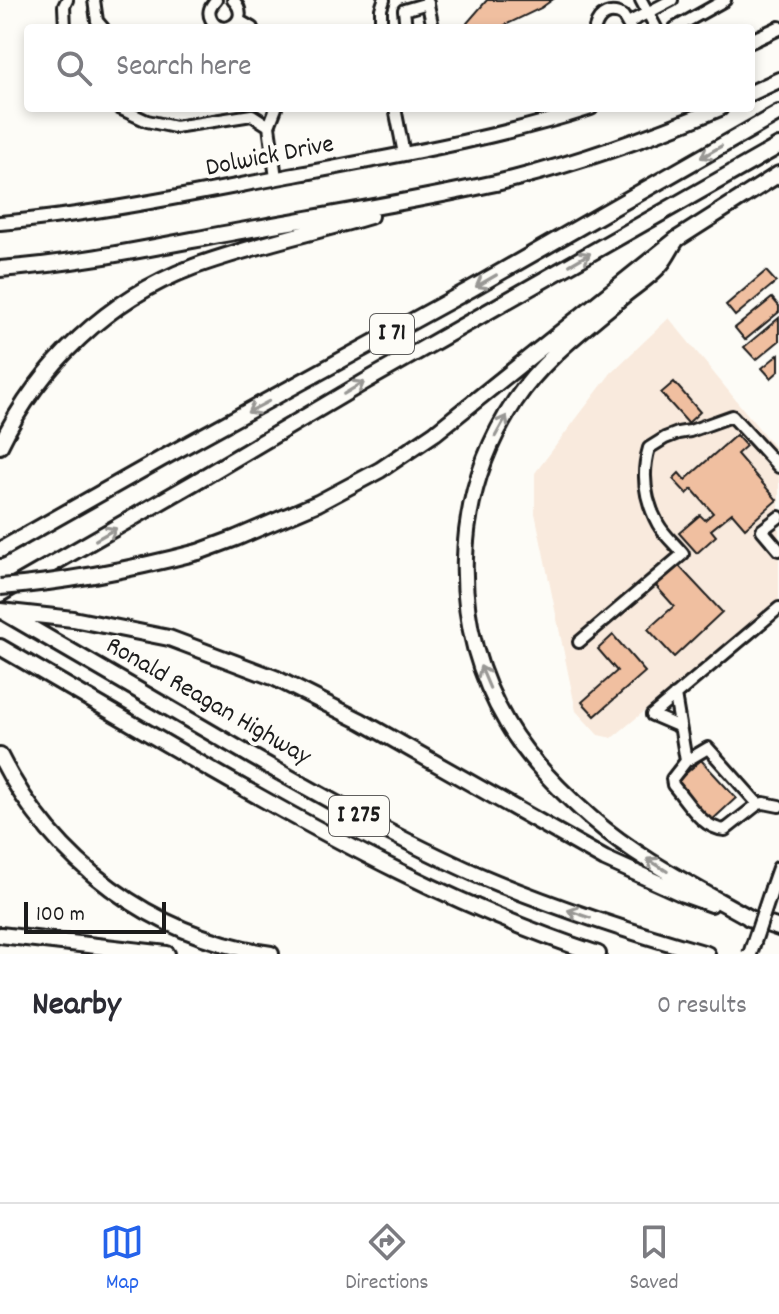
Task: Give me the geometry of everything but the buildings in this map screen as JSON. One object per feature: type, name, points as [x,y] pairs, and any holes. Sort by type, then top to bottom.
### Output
[{"type":"highway","points":[[755,91],[779,80]]},
{"type":"highway","points":[[0,446],[28,397],[54,363],[100,320],[131,298],[192,268],[615,149],[711,112]]},
{"type":"highway","name":"I 71","points":[[1,550],[446,304],[779,113]]},
{"type":"highway","name":"I 71","points":[[0,594],[779,146]]},
{"type":"highway","points":[[0,587],[137,568],[198,552],[318,503],[380,470],[435,433],[677,239],[779,174]]},
{"type":"highway","points":[[0,269],[79,260],[451,193]]},
{"type":"highway","points":[[677,239],[661,265],[561,349],[515,401],[497,432],[473,494],[464,553],[464,581],[469,621],[480,667],[508,725],[529,756],[591,818],[621,841],[668,872],[750,918]]},
{"type":"highway","points":[[0,610],[73,619],[169,638],[275,678],[361,721],[605,859],[683,894],[779,928]]},
{"type":"highway","name":"Ronald Reagan Highway","points":[[0,610],[412,844],[549,903],[633,933],[707,954]]},
{"type":"highway","name":"I 275","points":[[0,647],[364,855],[510,922],[598,954]]},
{"type":"highway","points":[[0,756],[44,826],[97,879],[161,921],[224,945],[271,954]]},
{"type":"highway","points":[[0,935],[167,954]]},
{"type":"main road","points":[[755,39],[779,28]]},
{"type":"main road","name":"Dolwick Drive","points":[[0,223],[76,215],[404,154],[542,124],[579,112]]},
{"type":"main road","points":[[750,954],[779,868]]},
{"type":"lane","points":[[65,24],[64,6],[67,0]]},
{"type":"lane","points":[[94,0],[100,24]]},
{"type":"lane","points":[[215,24],[210,17],[210,7],[216,0]]},
{"type":"lane","points":[[233,0],[240,10],[234,24]]},
{"type":"lane","points":[[381,24],[384,0]]},
{"type":"lane","points":[[641,0],[654,24]]},
{"type":"lane","points":[[632,24],[672,0]]},
{"type":"lane","points":[[682,24],[725,0]]},
{"type":"lane","points":[[406,24],[404,10],[428,2],[432,24]]},
{"type":"lane","points":[[596,24],[607,13],[623,16],[628,24]]},
{"type":"lane","points":[[238,20],[245,24]]},
{"type":"lane","points":[[128,112],[147,121],[175,127],[252,115],[269,126]]},
{"type":"lane","points":[[274,112],[269,126],[276,178]]},
{"type":"lane","points":[[396,112],[404,154]]},
{"type":"lane","points":[[579,642],[683,554],[659,525],[644,485],[649,448],[665,438],[732,416],[779,467]]},
{"type":"lane","points":[[779,517],[762,530],[779,550]]},
{"type":"lane","points":[[680,727],[652,715],[779,608]]},
{"type":"lane","points":[[675,695],[686,761]]},
{"type":"lane","points":[[758,804],[708,748],[686,761],[672,779],[673,785],[706,825],[717,829],[725,830],[758,804],[779,806]]},
{"type":"shaded area","points":[[669,318],[779,453],[779,600],[612,738],[598,735],[576,711],[535,513],[535,473],[611,373]]}]
